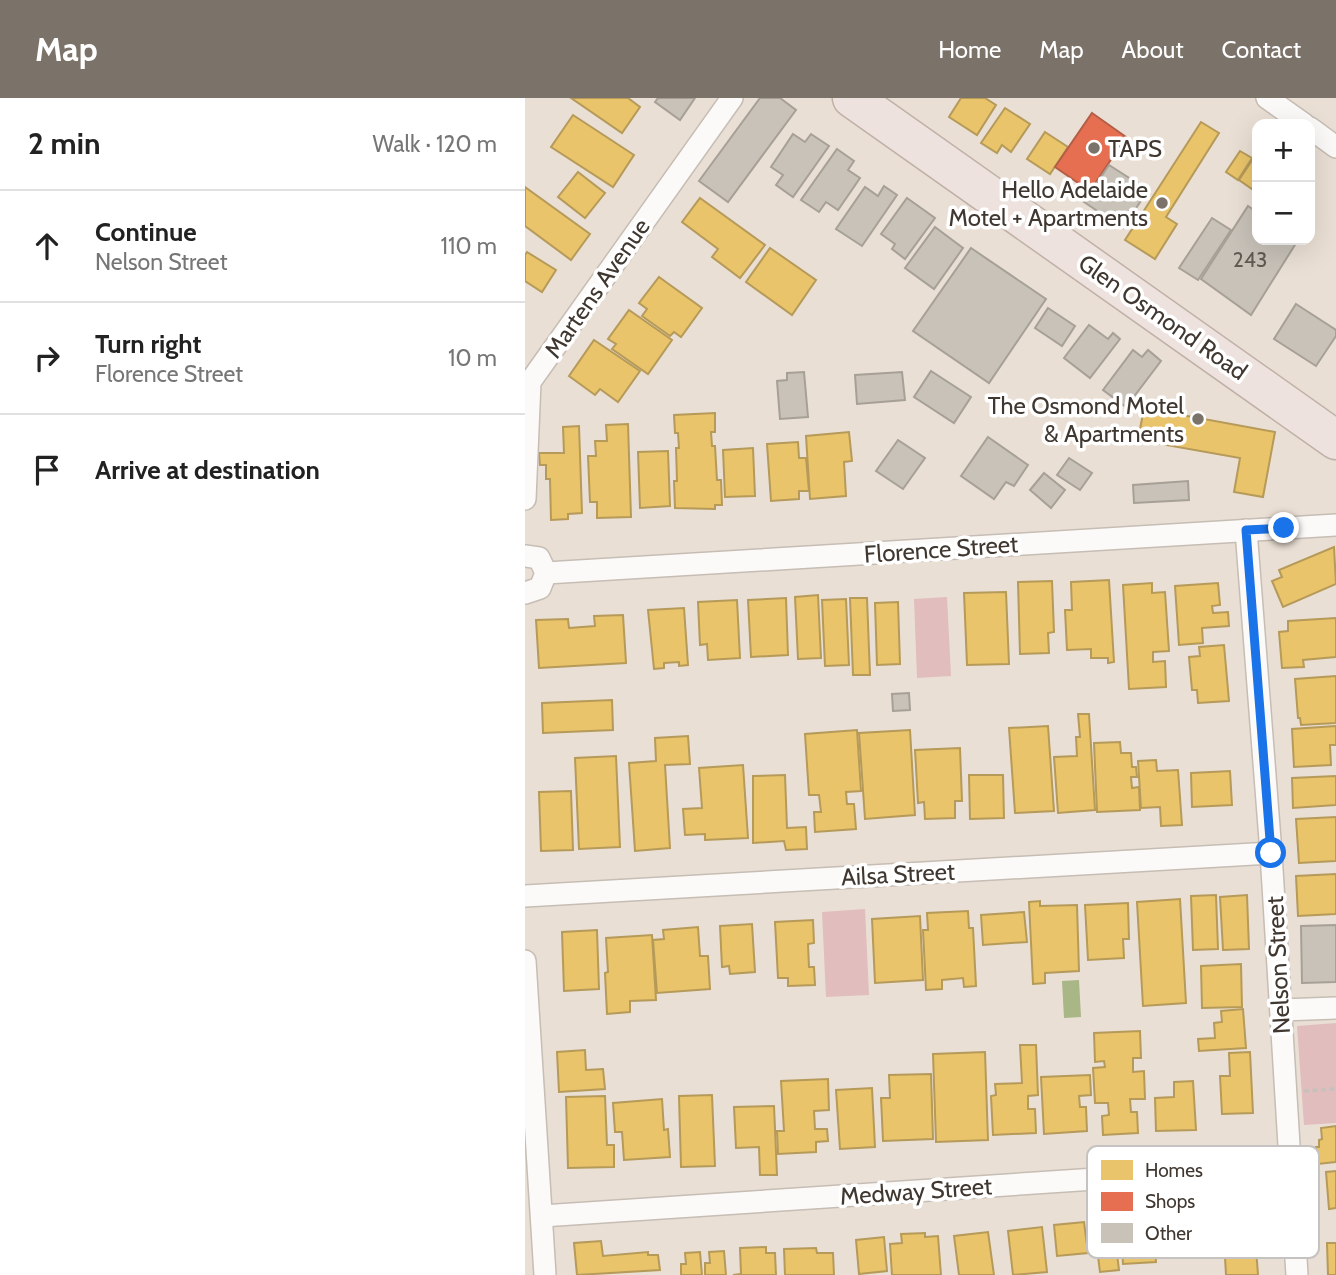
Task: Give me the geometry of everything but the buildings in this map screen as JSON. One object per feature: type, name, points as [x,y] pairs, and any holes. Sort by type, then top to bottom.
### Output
[{"type":"highway","name":"Glen Osmond Road","points":[[868,102],[1336,440]]},
{"type":"street","name":"Martens Avenue","points":[[525,499],[530,382],[732,98]]},
{"type":"street","points":[[1267,98],[1297,119]]},
{"type":"street","points":[[1315,132],[1336,147]]},
{"type":"street","name":"Florence Street","points":[[546,573],[1336,525]]},
{"type":"street","name":"Nelson Street","points":[[1246,530],[1271,853],[1289,1146]]},
{"type":"street","points":[[525,556],[539,558],[546,573],[540,588],[525,593]]},
{"type":"street","name":"Ailsa Street","points":[[525,896],[1271,853]]},
{"type":"street","points":[[525,961],[532,1190],[542,1216],[545,1275]]},
{"type":"street","points":[[1280,1010],[1336,1007]]},
{"type":"street","name":"Medway Street","points":[[542,1216],[1087,1180]]},
{"type":"path","points":[[1298,1092],[1336,1089]]},
{"type":"shaded area","points":[[947,597],[951,676],[917,678],[914,599]]},
{"type":"shaded area","points":[[865,909],[869,995],[826,997],[822,912]]},
{"type":"shaded area","points":[[1079,980],[1081,1017],[1064,1018],[1062,981]]},
{"type":"shaded area","points":[[1336,1023],[1336,1123],[1304,1125],[1297,1026]]},
{"type":"place","name":"TAPS","points":[[1094,148]]},
{"type":"place","name":"Hello Adelaide Motel + Apartments","points":[[1162,203]]},
{"type":"place","name":"The Osmond Motel & Apartments","points":[[1198,419]]},
{"type":"route","points":[[1271,853],[1246,530],[1284,528]]}]
